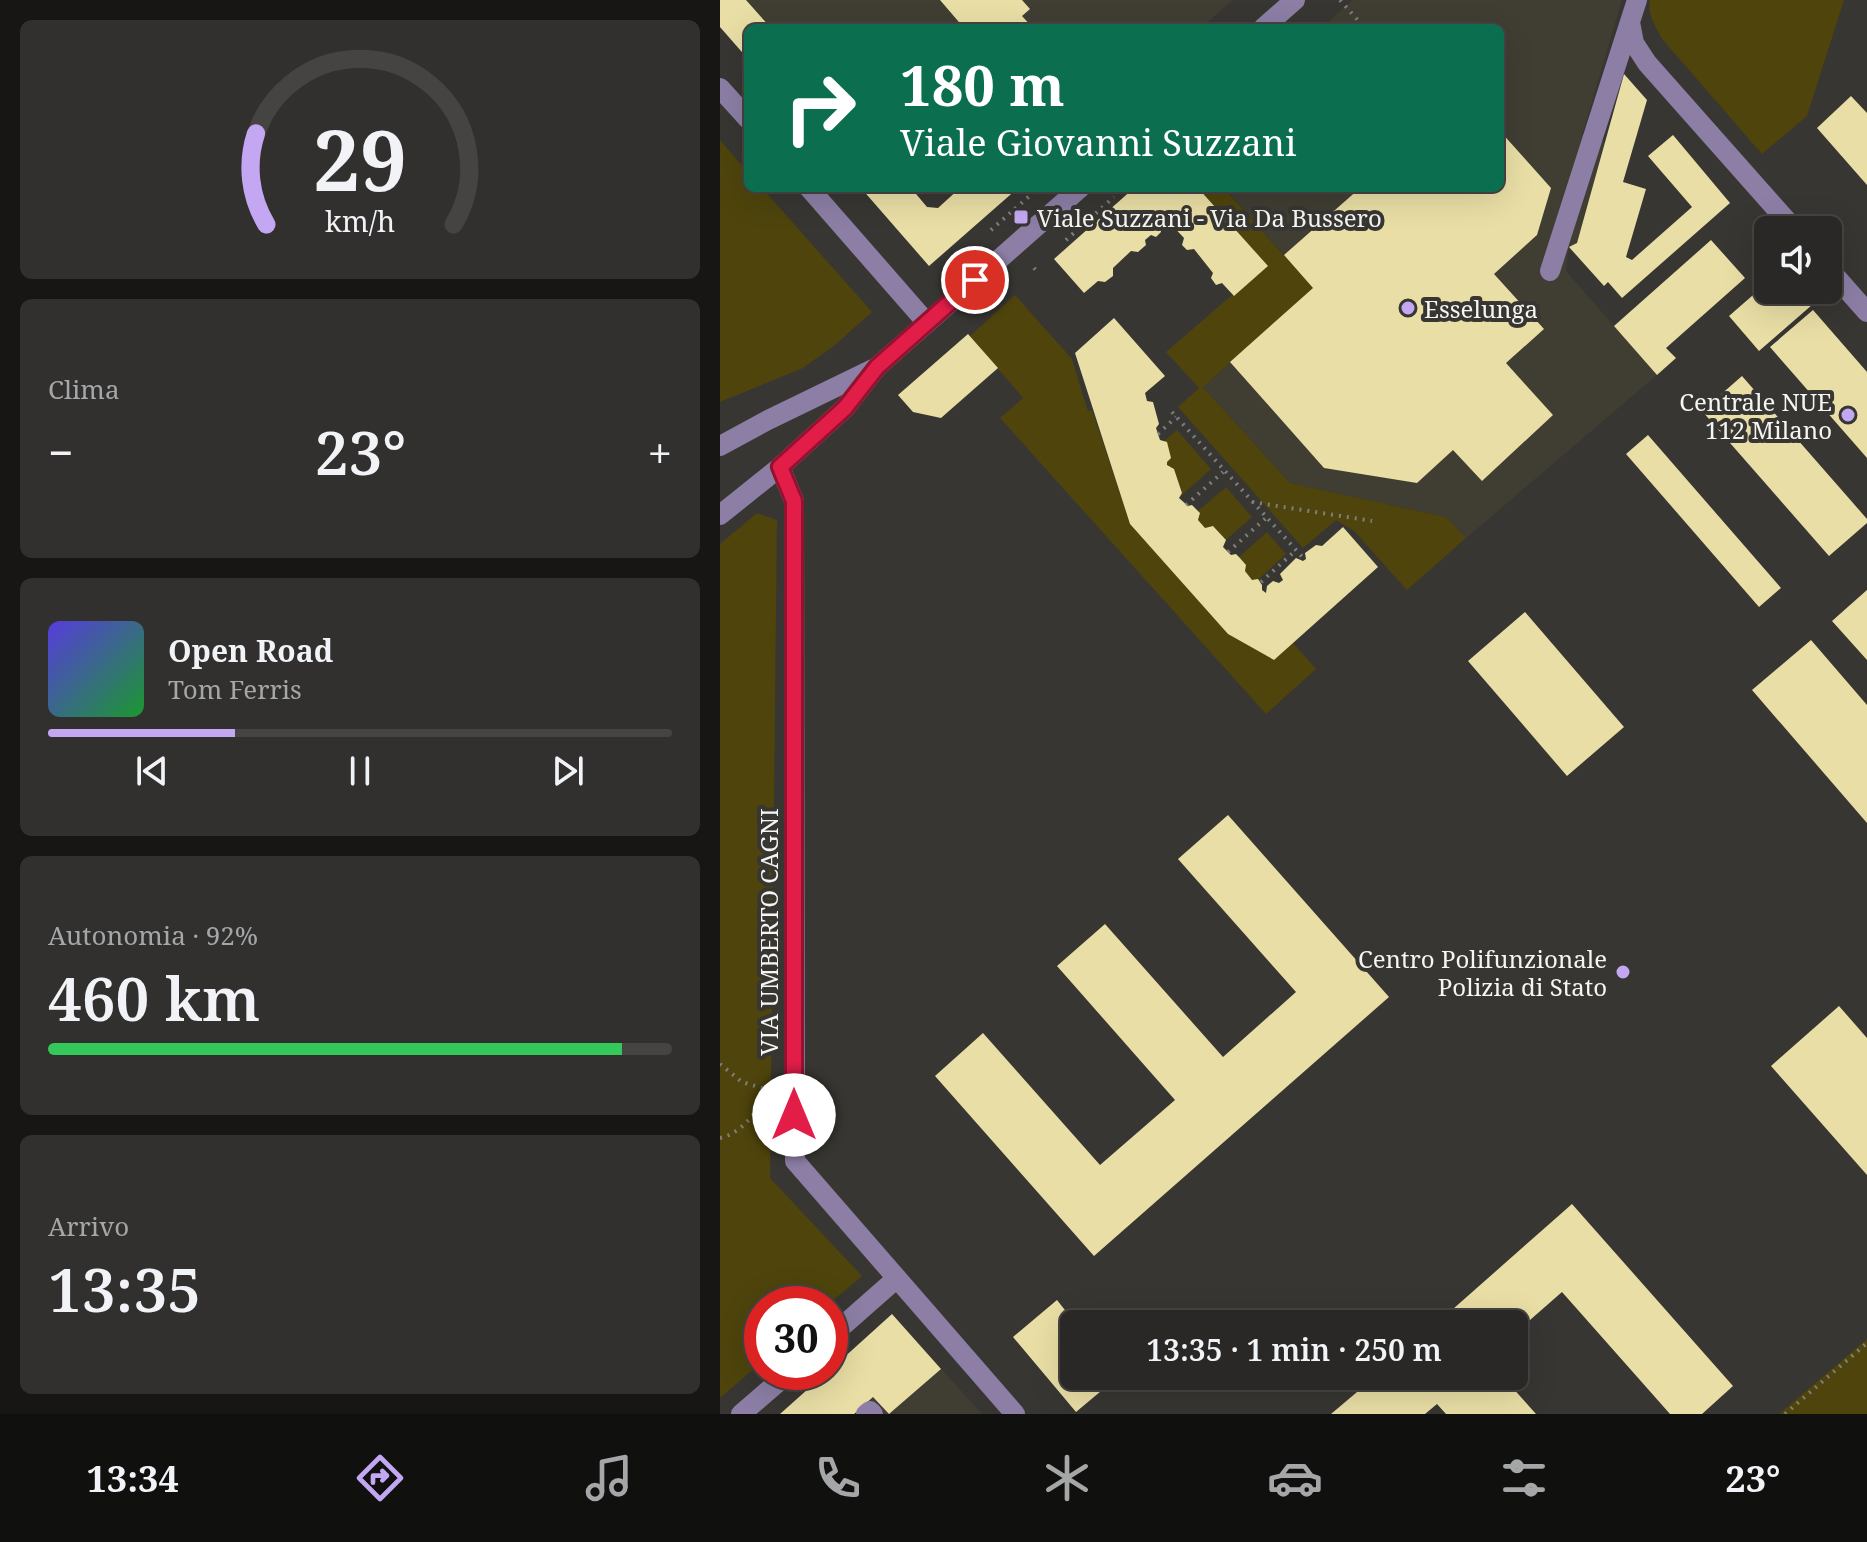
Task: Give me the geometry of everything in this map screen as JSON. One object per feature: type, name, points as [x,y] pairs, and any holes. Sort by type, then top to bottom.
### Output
[{"type":"street","points":[[1268,24],[1295,0]]},
{"type":"street","points":[[1550,271],[1637,0]]},
{"type":"street","points":[[1630,22],[1634,43],[1647,63],[1783,216]]},
{"type":"street","points":[[720,88],[744,115]]},
{"type":"street","points":[[812,192],[927,323]]},
{"type":"street","points":[[720,515],[780,467],[845,408],[877,367],[1075,192]]},
{"type":"street","points":[[1842,284],[1867,312]]},
{"type":"street","points":[[720,446],[877,367]]},
{"type":"street","name":"VIA UMBERTO CAGNI","points":[[780,467],[794,501],[795,1161],[1015,1414]]},
{"type":"street","points":[[848,1321],[897,1278]]},
{"type":"street","points":[[741,1414],[769,1390]]},
{"type":"street","points":[[866,1414],[870,1411],[873,1414]]},
{"type":"path","points":[[1340,0],[1361,24]]},
{"type":"path","points":[[991,230],[1034,192]]},
{"type":"path","points":[[1066,240],[1114,197]]},
{"type":"path","points":[[1158,434],[1174,414],[1305,560]]},
{"type":"path","points":[[1186,505],[1224,471]]},
{"type":"path","points":[[1252,502],[1372,521]]},
{"type":"path","points":[[1228,552],[1266,518]]},
{"type":"path","points":[[1261,582],[1296,550]]},
{"type":"path","points":[[720,1064],[742,1082],[778,1092]]},
{"type":"path","points":[[720,1138],[750,1120],[771,1091]]},
{"type":"path","points":[[1785,1414],[1867,1343]]},
{"type":"shaded area","points":[[720,0],[1233,0],[1206,24],[744,24],[744,54],[720,27]]},
{"type":"shaded area","points":[[1353,0],[1622,0],[1582,135],[1605,142],[1577,243],[1569,247],[1566,271],[1657,375],[1466,538],[1446,517],[1290,483],[1203,387],[1313,288],[1229,192],[1504,192],[1504,24],[1326,24]]},
{"type":"shaded area","points":[[1650,0],[1844,0],[1807,116],[1762,154],[1662,39],[1654,25]]},
{"type":"shaded area","points":[[720,140],[744,167],[744,192],[766,192],[872,312],[803,368],[720,402]]},
{"type":"shaded area","points":[[1202,192],[1228,192],[1313,288],[1203,387],[1290,483],[1446,517],[1466,538],[1407,590],[1354,531],[1336,520],[1303,548],[1178,407],[1199,388],[1166,352],[1267,267]]},
{"type":"shaded area","points":[[1015,295],[1072,359],[1130,524],[1228,634],[1274,660],[1293,643],[1316,669],[1266,714],[1000,418],[1023,398],[970,336]]},
{"type":"shaded area","points":[[1177,430],[1211,469],[1179,498],[1182,493],[1174,469],[1167,465],[1171,458],[1164,441]]},
{"type":"shaded area","points":[[1226,487],[1252,517],[1226,540],[1213,526],[1205,528],[1198,520],[1198,511]]},
{"type":"shaded area","points":[[757,513],[777,520],[770,1178],[862,1276],[848,1288],[744,1286],[744,1377],[720,1398],[720,544]]},
{"type":"shaded area","points":[[1267,532],[1286,554],[1258,580],[1252,580],[1239,557]]},
{"type":"shaded area","points":[[892,1314],[982,1414],[780,1414],[809,1390],[848,1390],[848,1354]]},
{"type":"shaded area","points":[[1867,1339],[1867,1414],[1779,1414]]},
{"type":"building","points":[[720,0],[746,0],[767,24],[744,24],[744,54],[720,27]]},
{"type":"building","points":[[940,0],[1022,0],[1030,9],[1022,16],[1029,24],[961,24]]},
{"type":"building","points":[[1624,74],[1647,100],[1623,182],[1646,189],[1626,257],[1632,260],[1692,207],[1648,156],[1673,135],[1730,203],[1622,298],[1608,282],[1604,286],[1569,247],[1577,243]]},
{"type":"building","points":[[1851,96],[1867,113],[1867,185],[1817,128]]},
{"type":"building","name":"Esselunga","points":[[1504,135],[1551,188],[1537,235],[1494,274],[1544,329],[1506,363],[1553,415],[1482,481],[1453,450],[1417,483],[1324,468],[1230,362],[1313,288],[1284,255],[1355,192],[1504,192]]},
{"type":"building","points":[[864,192],[914,192],[927,207],[938,208],[956,192],[1013,192],[929,266]]},
{"type":"building","points":[[1129,192],[1202,192],[1268,266],[1234,296],[1222,283],[1216,285],[1211,278],[1213,273],[1194,249],[1187,250],[1182,245],[1184,238],[1167,220],[1160,226],[1161,232],[1156,237],[1151,235],[1138,252],[1131,251],[1113,268],[1113,276],[1105,282],[1098,281],[1084,293],[1054,259]]},
{"type":"building","points":[[1711,240],[1745,278],[1666,348],[1676,358],[1657,375],[1614,326]]},
{"type":"building","points":[[1754,294],[1754,304],[1813,304],[1759,351],[1729,316]]},
{"type":"building","name":"Centrale NUE 112 Milano","points":[[1813,310],[1867,372],[1867,458],[1770,347]]},
{"type":"building","points":[[1114,318],[1165,376],[1145,393],[1147,401],[1153,402],[1160,440],[1167,442],[1171,458],[1167,465],[1174,469],[1182,493],[1179,498],[1200,513],[1198,520],[1205,528],[1213,526],[1226,540],[1223,547],[1231,555],[1239,557],[1246,565],[1245,571],[1252,580],[1258,579],[1262,590],[1266,593],[1267,586],[1273,581],[1279,583],[1283,580],[1280,574],[1296,558],[1303,561],[1306,559],[1305,553],[1316,545],[1322,546],[1343,527],[1378,567],[1274,660],[1228,634],[1130,524],[1075,353]]},
{"type":"building","points":[[968,334],[998,368],[941,418],[913,412],[898,395]]},
{"type":"building","points":[[1742,376],[1867,519],[1867,523],[1829,556],[1702,411]]},
{"type":"building","points":[[1648,435],[1781,588],[1759,607],[1626,454]]},
{"type":"building","points":[[1867,590],[1867,660],[1832,621]]},
{"type":"building","points":[[1525,612],[1624,727],[1567,776],[1468,661]]},
{"type":"building","points":[[1811,640],[1867,705],[1867,823],[1752,690]]},
{"type":"building","points":[[1228,815],[1389,997],[1094,1256],[935,1076],[983,1033],[1100,1165],[1175,1100],[1057,966],[1105,924],[1223,1057],[1296,992],[1178,859]]},
{"type":"building","points":[[1839,1006],[1867,1038],[1867,1175],[1771,1066]]},
{"type":"building","points":[[1572,1204],[1733,1386],[1702,1414],[1670,1414],[1562,1292],[1528,1322],[1528,1310],[1452,1310]]},
{"type":"building","points":[[1057,1300],[1065,1310],[1060,1310],[1060,1390],[1102,1390],[1076,1412],[1013,1337]]},
{"type":"building","points":[[892,1314],[941,1369],[889,1414],[873,1397],[854,1414],[780,1414],[807,1390],[848,1390],[848,1354]]},
{"type":"building","points":[[1359,1390],[1515,1390],[1536,1414],[1446,1414],[1437,1404],[1425,1414],[1331,1414]]},
{"type":"place","name":"Viale Suzzani - Via Da Bussero","points":[[1021,217]]},
{"type":"place","name":"Esselunga","points":[[1408,308]]},
{"type":"place","name":"Centrale NUE 112 Milano","points":[[1848,415]]},
{"type":"place","name":"Centro Polifunzionale Polizia di Stato","points":[[1623,972]]},
{"type":"route","points":[[794,1115],[794,501],[780,467],[845,408],[877,367],[975,280]]}]
